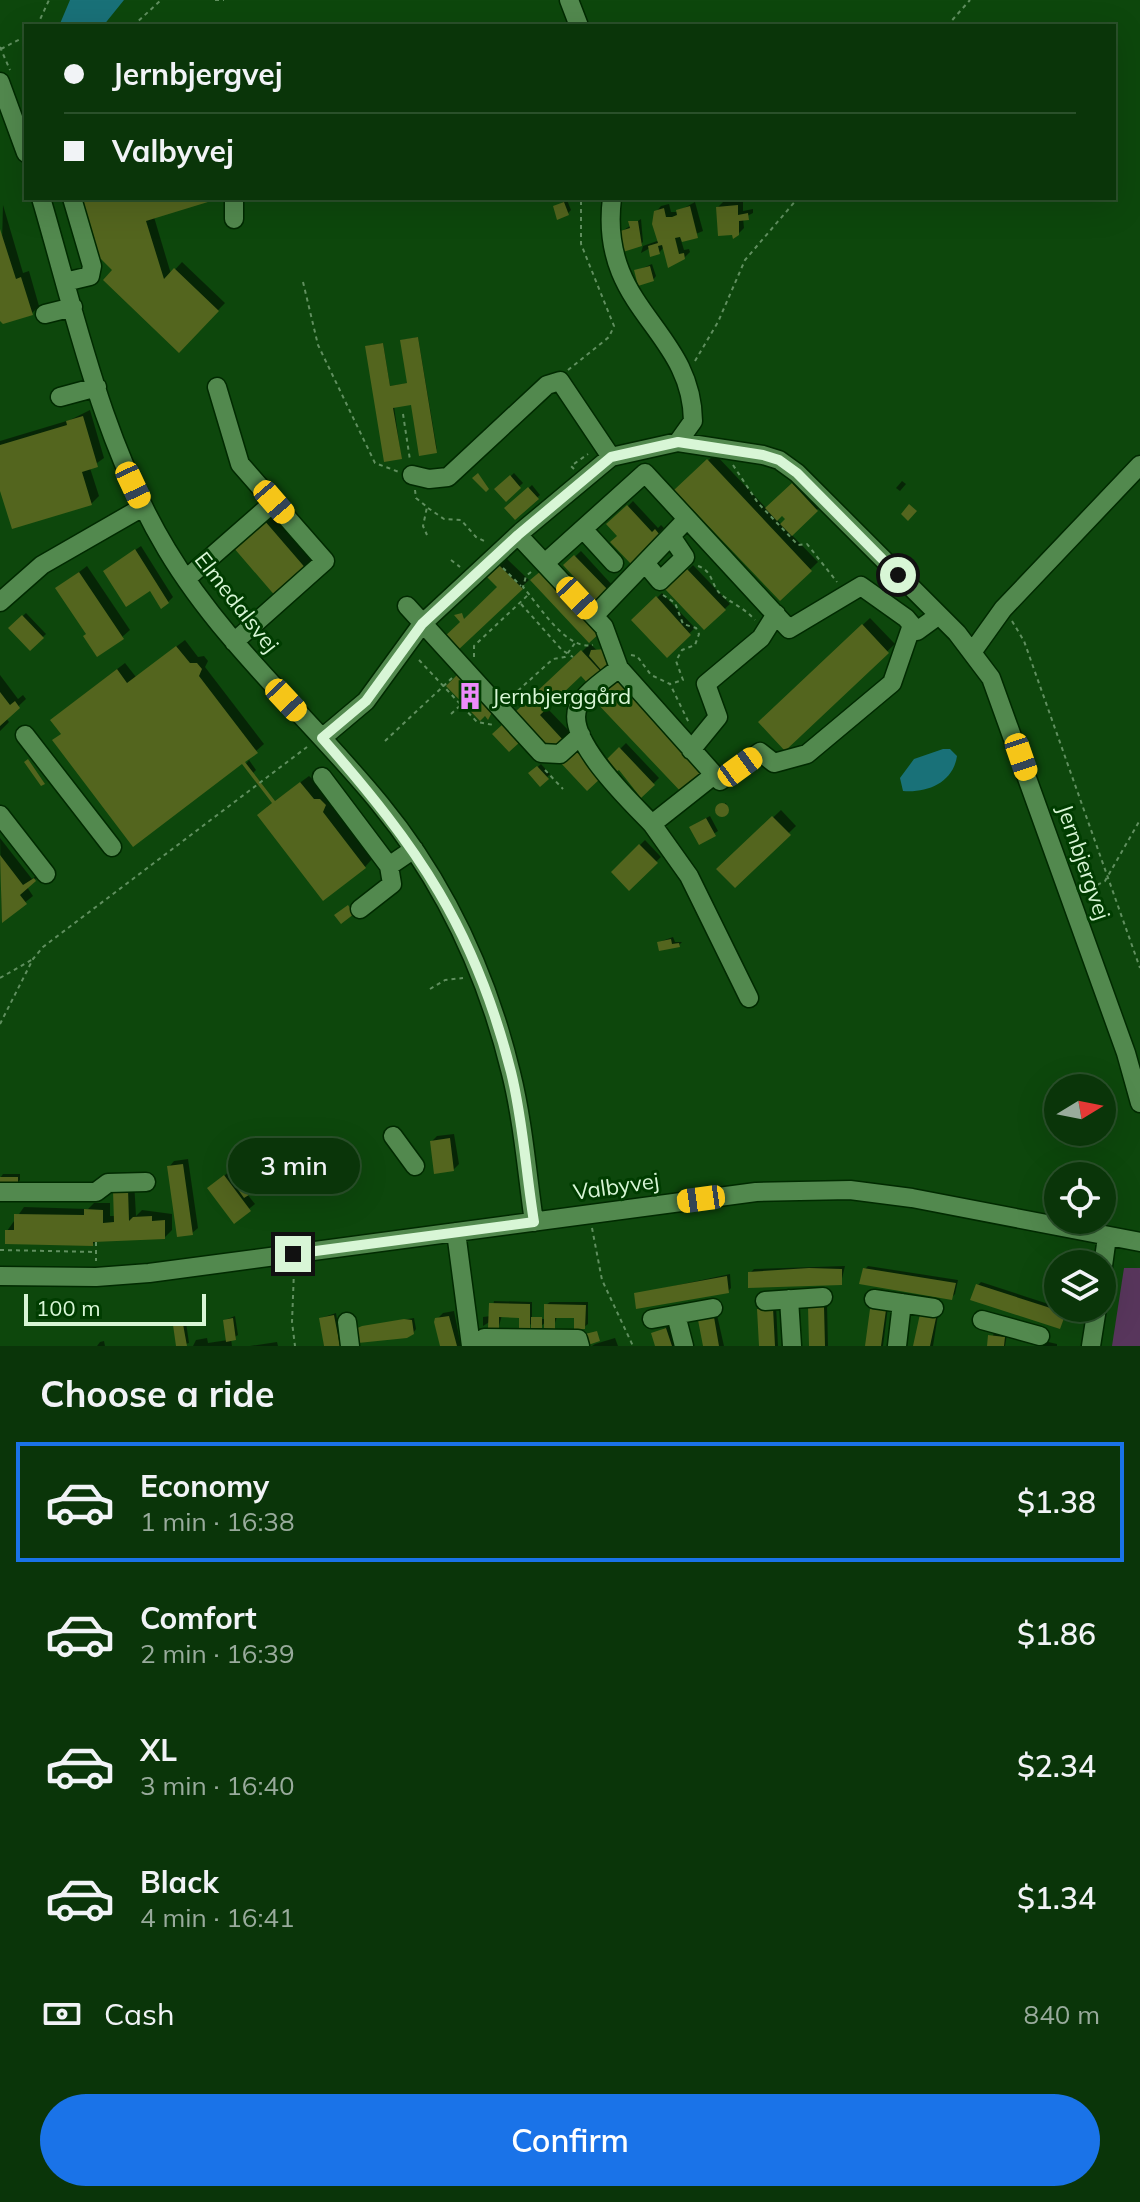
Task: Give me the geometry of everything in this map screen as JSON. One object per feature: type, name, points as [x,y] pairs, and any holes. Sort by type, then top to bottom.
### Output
[{"type":"street","points":[[569,0],[578,24]]},
{"type":"street","points":[[0,82],[24,148]]},
{"type":"street","name":"Elmedalsvej","points":[[42,200],[107,422],[143,507],[186,579],[234,642],[380,804],[445,897],[480,977],[512,1075],[534,1222]]},
{"type":"street","points":[[65,282],[90,276],[92,266],[73,200]]},
{"type":"street","points":[[234,200],[234,219]]},
{"type":"street","points":[[612,200],[608,228],[622,278],[636,304],[685,370],[693,421],[714,446]]},
{"type":"street","points":[[45,314],[73,307]]},
{"type":"street","points":[[322,738],[366,701],[422,624],[607,450],[560,381],[547,385],[448,477],[429,479],[412,475]]},
{"type":"street","points":[[60,397],[97,387]]},
{"type":"street","points":[[217,387],[240,464],[325,561],[234,642]]},
{"type":"street","points":[[678,442],[693,421]]},
{"type":"street","name":"Jernbjergvej","points":[[607,450],[678,442],[779,460],[797,473],[973,651],[1001,700],[1126,1053],[1140,1103]]},
{"type":"street","points":[[973,651],[1001,611],[1140,465]]},
{"type":"street","points":[[545,563],[645,473],[771,622],[789,629],[861,586],[917,631],[939,615]]},
{"type":"street","points":[[186,579],[274,502]]},
{"type":"street","points":[[0,602],[36,558],[143,507]]},
{"type":"street","points":[[594,616],[687,519]]},
{"type":"street","points":[[583,529],[614,563]]},
{"type":"street","points":[[518,535],[604,627],[614,655],[695,745],[717,778]]},
{"type":"street","points":[[645,563],[660,581],[685,557],[671,536]]},
{"type":"street","points":[[407,606],[541,753],[560,754],[581,735]]},
{"type":"street","points":[[695,745],[718,717],[706,684],[761,638],[771,622]]},
{"type":"street","points":[[652,824],[760,752],[774,763],[807,754],[892,683],[912,625]]},
{"type":"street","points":[[614,655],[578,708],[581,735],[601,768],[652,824],[689,876],[749,998]]},
{"type":"street","points":[[25,735],[112,847]]},
{"type":"street","points":[[322,777],[389,866],[392,884],[360,909]]},
{"type":"street","points":[[0,815],[46,874]]},
{"type":"street","points":[[389,866],[414,849]]},
{"type":"street","points":[[393,1136],[415,1166]]},
{"type":"street","points":[[0,1192],[96,1192],[108,1183],[146,1182]]},
{"type":"street","name":"Valbyvej","points":[[0,1276],[96,1277],[756,1192],[850,1190],[912,1198],[1140,1242]]},
{"type":"street","points":[[456,1232],[477,1342],[578,1339],[580,1346]]},
{"type":"street","points":[[1105,1250],[1107,1237]]},
{"type":"street","points":[[765,1301],[823,1297]]},
{"type":"street","points":[[789,1299],[792,1346]]},
{"type":"street","points":[[874,1299],[934,1308]]},
{"type":"street","points":[[897,1346],[902,1303]]},
{"type":"street","points":[[652,1319],[713,1308]]},
{"type":"street","points":[[676,1315],[684,1346]]},
{"type":"street","points":[[982,1320],[1027,1338]]},
{"type":"street","points":[[347,1322],[350,1346]]},
{"type":"street","points":[[1091,1346],[1095,1322]]},
{"type":"path","points":[[38,24],[49,0]]},
{"type":"path","points":[[135,24],[161,0]]},
{"type":"path","points":[[215,0],[224,0]]},
{"type":"path","points":[[949,24],[970,0]]},
{"type":"path","points":[[0,50],[24,37]]},
{"type":"path","points":[[560,381],[609,337],[614,326],[581,244],[581,200]]},
{"type":"path","points":[[685,370],[694,362],[718,322],[745,260],[796,200]]},
{"type":"path","points":[[303,282],[318,345],[375,463],[412,475]]},
{"type":"path","points":[[714,446],[783,533],[798,545],[807,544],[846,595]]},
{"type":"path","points":[[571,466],[607,450]]},
{"type":"path","points":[[427,507],[444,519],[461,520],[476,537],[502,549]]},
{"type":"path","points":[[685,557],[709,572],[723,597],[771,622]]},
{"type":"path","points":[[545,563],[526,576],[523,587],[575,643],[614,655],[637,656],[651,675],[670,684],[695,745]]},
{"type":"path","points":[[660,581],[660,592],[675,603],[683,624],[696,628],[699,634],[695,645],[682,650],[676,661],[684,678],[670,684]]},
{"type":"path","points":[[385,741],[443,686],[466,672],[474,672],[474,646],[529,594]]},
{"type":"path","points":[[520,603],[573,657]]},
{"type":"path","points":[[1001,611],[1016,625],[1024,641],[1140,968]]},
{"type":"path","points":[[492,700],[496,696],[515,695],[553,659],[567,654],[575,643]]},
{"type":"path","points":[[419,660],[477,722],[493,726],[509,718]]},
{"type":"path","points":[[451,714],[462,704]]},
{"type":"path","points":[[0,1024],[33,959],[43,947],[322,738]]},
{"type":"path","points":[[549,755],[545,769],[563,789]]},
{"type":"path","points":[[1071,898],[1107,879],[1140,820]]},
{"type":"path","points":[[0,978],[33,959]]},
{"type":"path","points":[[430,989],[445,980],[480,977]]},
{"type":"path","points":[[590,1214],[602,1280],[633,1346]]},
{"type":"path","points":[[96,1242],[96,1262]]},
{"type":"path","points":[[0,1250],[96,1252]]},
{"type":"path","points":[[293,1254],[295,1346]]},
{"type":"shaded area","points":[[1124,1268],[1140,1268],[1140,1346],[1112,1346]]},
{"type":"water","points":[[70,0],[124,0],[105,24],[60,24]]},
{"type":"water","points":[[950,749],[957,756],[950,773],[930,788],[903,791],[900,778],[914,759]]},
{"type":"building","points":[[77,200],[214,200],[146,221],[164,279],[174,268],[219,311],[179,353],[103,280],[112,270],[101,259],[95,261]]},
{"type":"building","points":[[564,202],[569,215],[557,220],[553,206]]},
{"type":"building","points":[[738,205],[738,215],[748,213],[749,220],[739,221],[739,235],[733,239],[732,235],[718,236],[716,207]]},
{"type":"building","points":[[690,206],[698,238],[682,242],[680,237],[675,238],[679,254],[684,253],[685,259],[668,268],[662,245],[658,246],[660,254],[650,257],[648,246],[658,243],[652,224],[654,211],[664,208],[666,217],[672,217],[677,215],[676,210]]},
{"type":"building","points":[[628,221],[638,221],[642,246],[623,252],[617,232],[630,228]]},
{"type":"building","points":[[0,229],[16,279],[21,277],[33,315],[3,324],[0,321]]},
{"type":"building","points":[[650,266],[654,281],[638,286],[634,270]]},
{"type":"building","points":[[418,337],[437,453],[419,456],[411,405],[393,408],[402,459],[384,462],[365,346],[383,343],[390,386],[407,383],[400,340]]},
{"type":"building","points":[[83,416],[98,467],[82,472],[92,505],[12,529],[0,491],[0,445],[67,425],[66,421]]},
{"type":"building","points":[[707,459],[812,571],[780,601],[674,490]]},
{"type":"building","points":[[478,473],[489,489],[486,492],[472,478]]},
{"type":"building","points":[[510,475],[521,488],[506,502],[494,489]]},
{"type":"building","points":[[792,483],[818,511],[792,536],[780,524],[785,519],[782,516],[777,521],[765,508]]},
{"type":"building","points":[[528,487],[539,499],[515,520],[504,508]]},
{"type":"building","points":[[909,504],[917,511],[908,521],[901,514]]},
{"type":"building","points":[[627,505],[652,532],[655,529],[660,535],[631,564],[610,542],[617,536],[606,524]]},
{"type":"building","points":[[264,520],[308,571],[277,598],[233,547]]},
{"type":"building","points":[[135,549],[169,603],[161,609],[150,591],[126,607],[103,571]]},
{"type":"building","points":[[574,555],[610,592],[598,603],[563,565]]},
{"type":"building","points":[[499,565],[523,589],[456,652],[443,638],[460,622],[454,615],[462,613],[464,619],[497,587],[486,576]]},
{"type":"building","points":[[686,568],[726,610],[704,630],[665,589]]},
{"type":"building","points":[[542,570],[552,580],[549,582],[601,632],[589,643],[530,580]]},
{"type":"building","points":[[79,572],[124,639],[97,657],[83,636],[86,634],[55,588]]},
{"type":"building","points":[[656,596],[691,635],[667,658],[631,620]]},
{"type":"building","points":[[22,615],[44,638],[30,651],[8,628]]},
{"type":"building","points":[[862,624],[889,653],[785,751],[758,722]]},
{"type":"building","points":[[176,646],[190,663],[197,663],[202,669],[199,676],[258,753],[245,762],[275,801],[300,782],[314,799],[320,799],[326,805],[323,812],[366,868],[323,901],[257,815],[272,803],[242,764],[133,847],[52,740],[61,734],[50,720],[117,669],[127,683]]},
{"type":"building","points":[[607,649],[609,669],[602,671],[589,656],[591,650]]},
{"type":"building","points":[[581,650],[604,675],[591,687],[581,676],[540,715],[564,741],[553,751],[514,713]]},
{"type":"building","name":"Jernbjerggård","points":[[460,672],[494,708],[488,720],[485,716],[480,721],[446,686]]},
{"type":"building","points":[[615,678],[705,773],[683,794],[593,699]]},
{"type":"building","points":[[0,692],[10,705],[15,701],[20,708],[0,726]]},
{"type":"building","points":[[503,724],[520,742],[509,752],[492,734]]},
{"type":"building","points":[[619,747],[655,785],[641,798],[619,770],[616,772],[605,761]]},
{"type":"building","points":[[573,748],[601,778],[587,791],[559,761]]},
{"type":"building","points":[[28,759],[45,784],[41,786],[24,762]]},
{"type":"building","points":[[537,766],[549,779],[540,787],[528,773]]},
{"type":"building","points":[[722,803],[729,810],[722,817],[715,810]]},
{"type":"building","points":[[772,816],[791,835],[735,888],[716,869]]},
{"type":"building","points":[[706,818],[716,836],[699,845],[689,827]]},
{"type":"building","points":[[639,844],[658,863],[629,891],[611,872]]},
{"type":"building","points":[[0,855],[23,885],[34,878],[36,881],[20,895],[27,904],[2,923]]},
{"type":"building","points":[[348,905],[354,914],[341,924],[334,915]]},
{"type":"building","points":[[671,939],[672,944],[679,943],[680,947],[659,951],[657,942]]},
{"type":"building","points":[[450,1138],[454,1171],[434,1174],[430,1141]]},
{"type":"building","points":[[183,1164],[193,1235],[177,1237],[167,1166]]},
{"type":"building","points":[[224,1175],[251,1211],[234,1224],[207,1188]]},
{"type":"building","points":[[0,1177],[18,1177],[18,1185],[0,1185]]},
{"type":"building","points":[[242,1179],[252,1193],[244,1198],[234,1184]]},
{"type":"building","points":[[128,1189],[129,1221],[133,1217],[152,1216],[152,1221],[165,1220],[165,1239],[93,1242],[93,1246],[5,1244],[5,1230],[14,1230],[14,1214],[84,1215],[84,1209],[103,1210],[103,1223],[114,1222],[113,1190]]},
{"type":"building","points":[[863,1268],[956,1283],[952,1300],[859,1284]]},
{"type":"building","points":[[842,1269],[842,1285],[748,1288],[748,1272]]},
{"type":"building","points":[[727,1276],[729,1293],[636,1309],[634,1293]]},
{"type":"building","points":[[976,1284],[1044,1306],[1044,1322],[1063,1322],[1060,1329],[970,1300]]},
{"type":"building","points":[[489,1303],[530,1304],[530,1328],[519,1328],[519,1318],[499,1317],[499,1328],[488,1328]]},
{"type":"building","points":[[544,1304],[586,1305],[585,1329],[574,1329],[574,1318],[555,1318],[555,1329],[544,1328]]},
{"type":"building","points":[[808,1306],[824,1306],[825,1346],[809,1346]]},
{"type":"building","points":[[773,1308],[775,1346],[759,1346],[757,1309]]},
{"type":"building","points":[[870,1309],[886,1310],[881,1346],[865,1346]]},
{"type":"building","points":[[920,1314],[936,1318],[930,1346],[913,1346]]},
{"type":"building","points":[[334,1315],[340,1346],[324,1346],[319,1318]]},
{"type":"building","points":[[449,1316],[457,1346],[440,1346],[435,1318]]},
{"type":"building","points":[[531,1317],[542,1317],[542,1328],[531,1328]]},
{"type":"building","points":[[714,1317],[719,1346],[703,1346],[698,1320]]},
{"type":"building","points":[[233,1318],[236,1340],[226,1342],[223,1320]]},
{"type":"building","points":[[412,1320],[414,1334],[407,1338],[358,1343],[355,1329]]},
{"type":"building","points":[[183,1324],[187,1346],[176,1346],[173,1325]]},
{"type":"building","points":[[666,1328],[672,1346],[655,1346],[651,1333]]},
{"type":"building","points":[[597,1331],[600,1341],[588,1345],[585,1334]]},
{"type":"building","points":[[988,1335],[1005,1337],[1004,1346],[987,1346]]},
{"type":"place","name":"Jernbjerggård","points":[[470,696]]},
{"type":"route","points":[[293,1254],[534,1222],[512,1075],[495,1016],[471,952],[445,897],[414,849],[380,804],[322,738],[366,701],[422,624],[579,481],[611,457],[636,448],[678,442],[779,460],[797,473],[898,575]]}]
